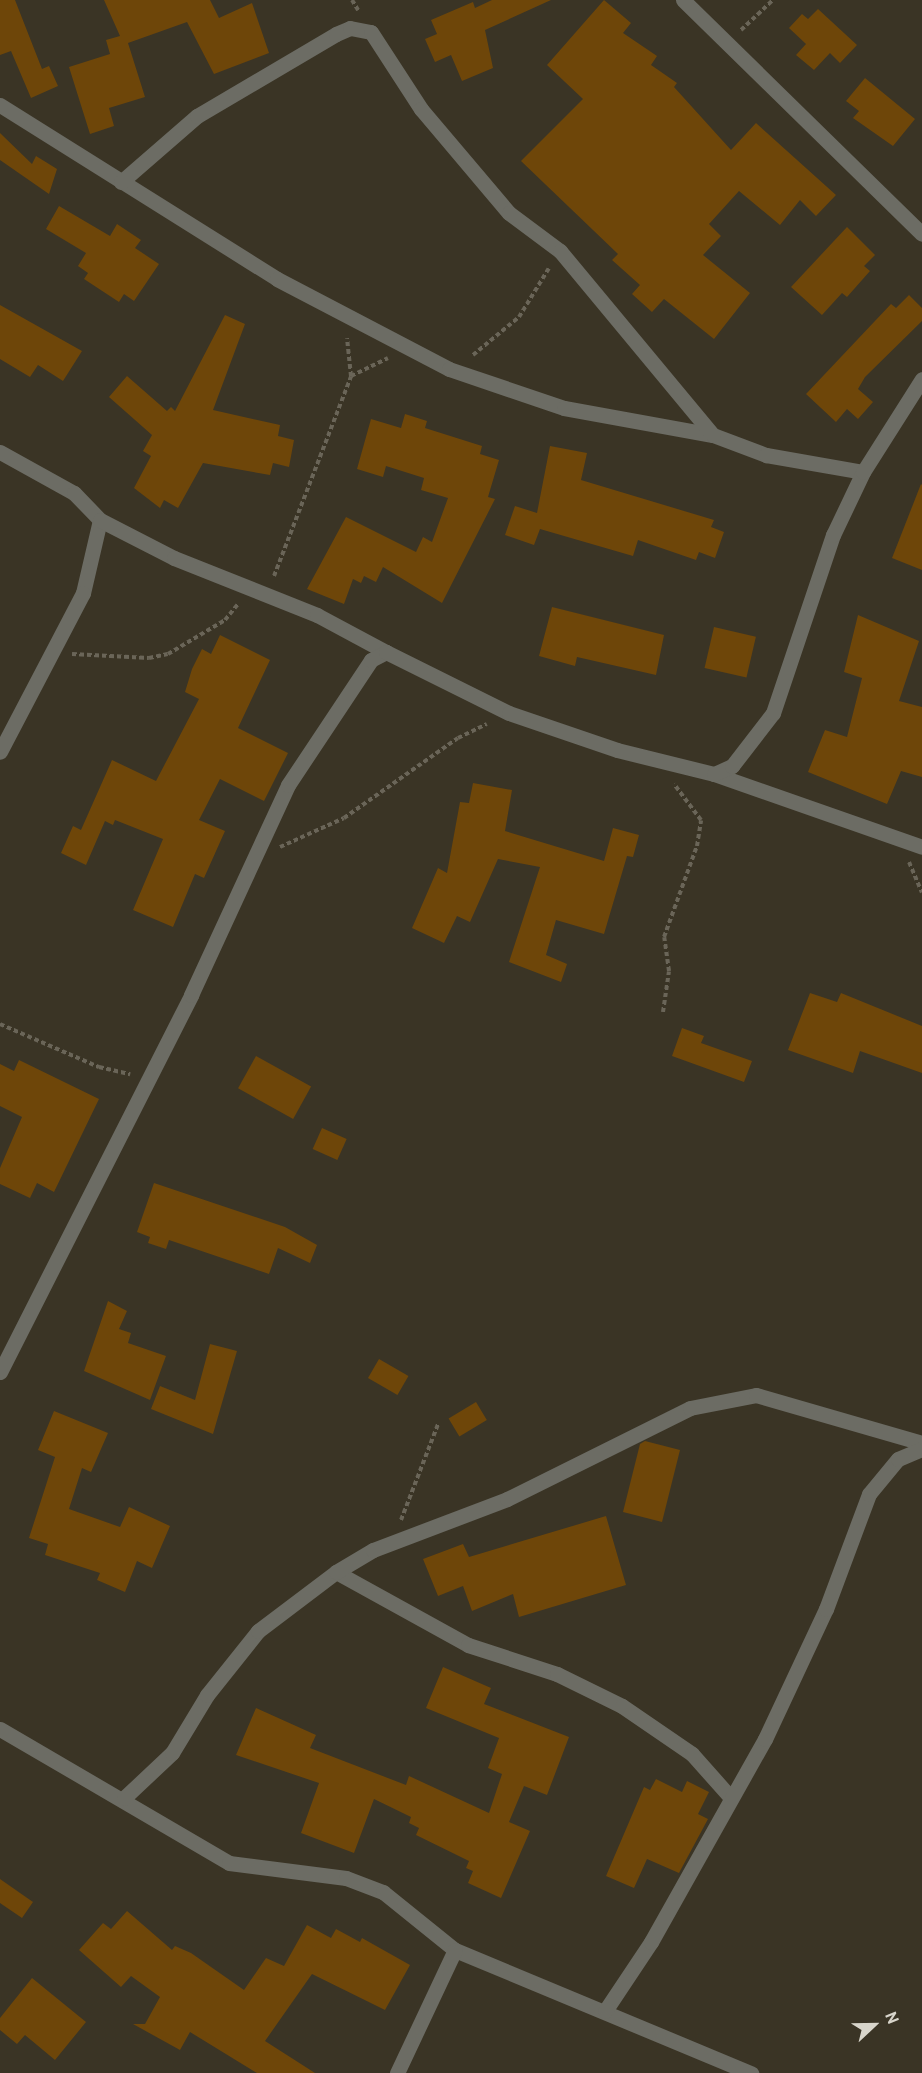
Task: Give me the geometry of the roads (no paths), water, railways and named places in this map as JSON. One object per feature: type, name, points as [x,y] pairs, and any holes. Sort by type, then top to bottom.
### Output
[{"type":"street","points":[[682,0],[730,42],[839,159],[922,234]]},
{"type":"street","points":[[121,182],[197,116],[350,28],[371,32],[422,109],[509,213],[560,251],[714,435]]},
{"type":"street","points":[[0,105],[341,317],[449,369],[564,408],[714,435],[766,455],[863,472]]},
{"type":"street","points":[[714,774],[748,751],[773,713],[833,535],[863,472],[922,379]]},
{"type":"street","points":[[0,452],[74,493],[100,520],[249,590],[317,615],[509,714],[714,774],[901,842],[922,847]]},
{"type":"street","points":[[0,752],[83,593],[100,520]]},
{"type":"street","points":[[0,1372],[148,1078],[288,785],[371,660],[386,652]]},
{"type":"street","points":[[124,1798],[171,1753],[207,1695],[258,1632],[336,1572],[398,1541],[507,1499],[690,1408],[756,1395],[782,1400],[922,1443]]},
{"type":"street","points":[[605,2011],[651,1942],[732,1798],[826,1609],[869,1494],[898,1459],[922,1449]]},
{"type":"street","points":[[336,1572],[468,1645],[557,1674],[622,1706],[692,1754],[732,1798]]},
{"type":"street","points":[[0,1729],[124,1798],[229,1863],[346,1878],[383,1893],[455,1950],[751,2073]]},
{"type":"street","points":[[397,2073],[455,1950]]}]
